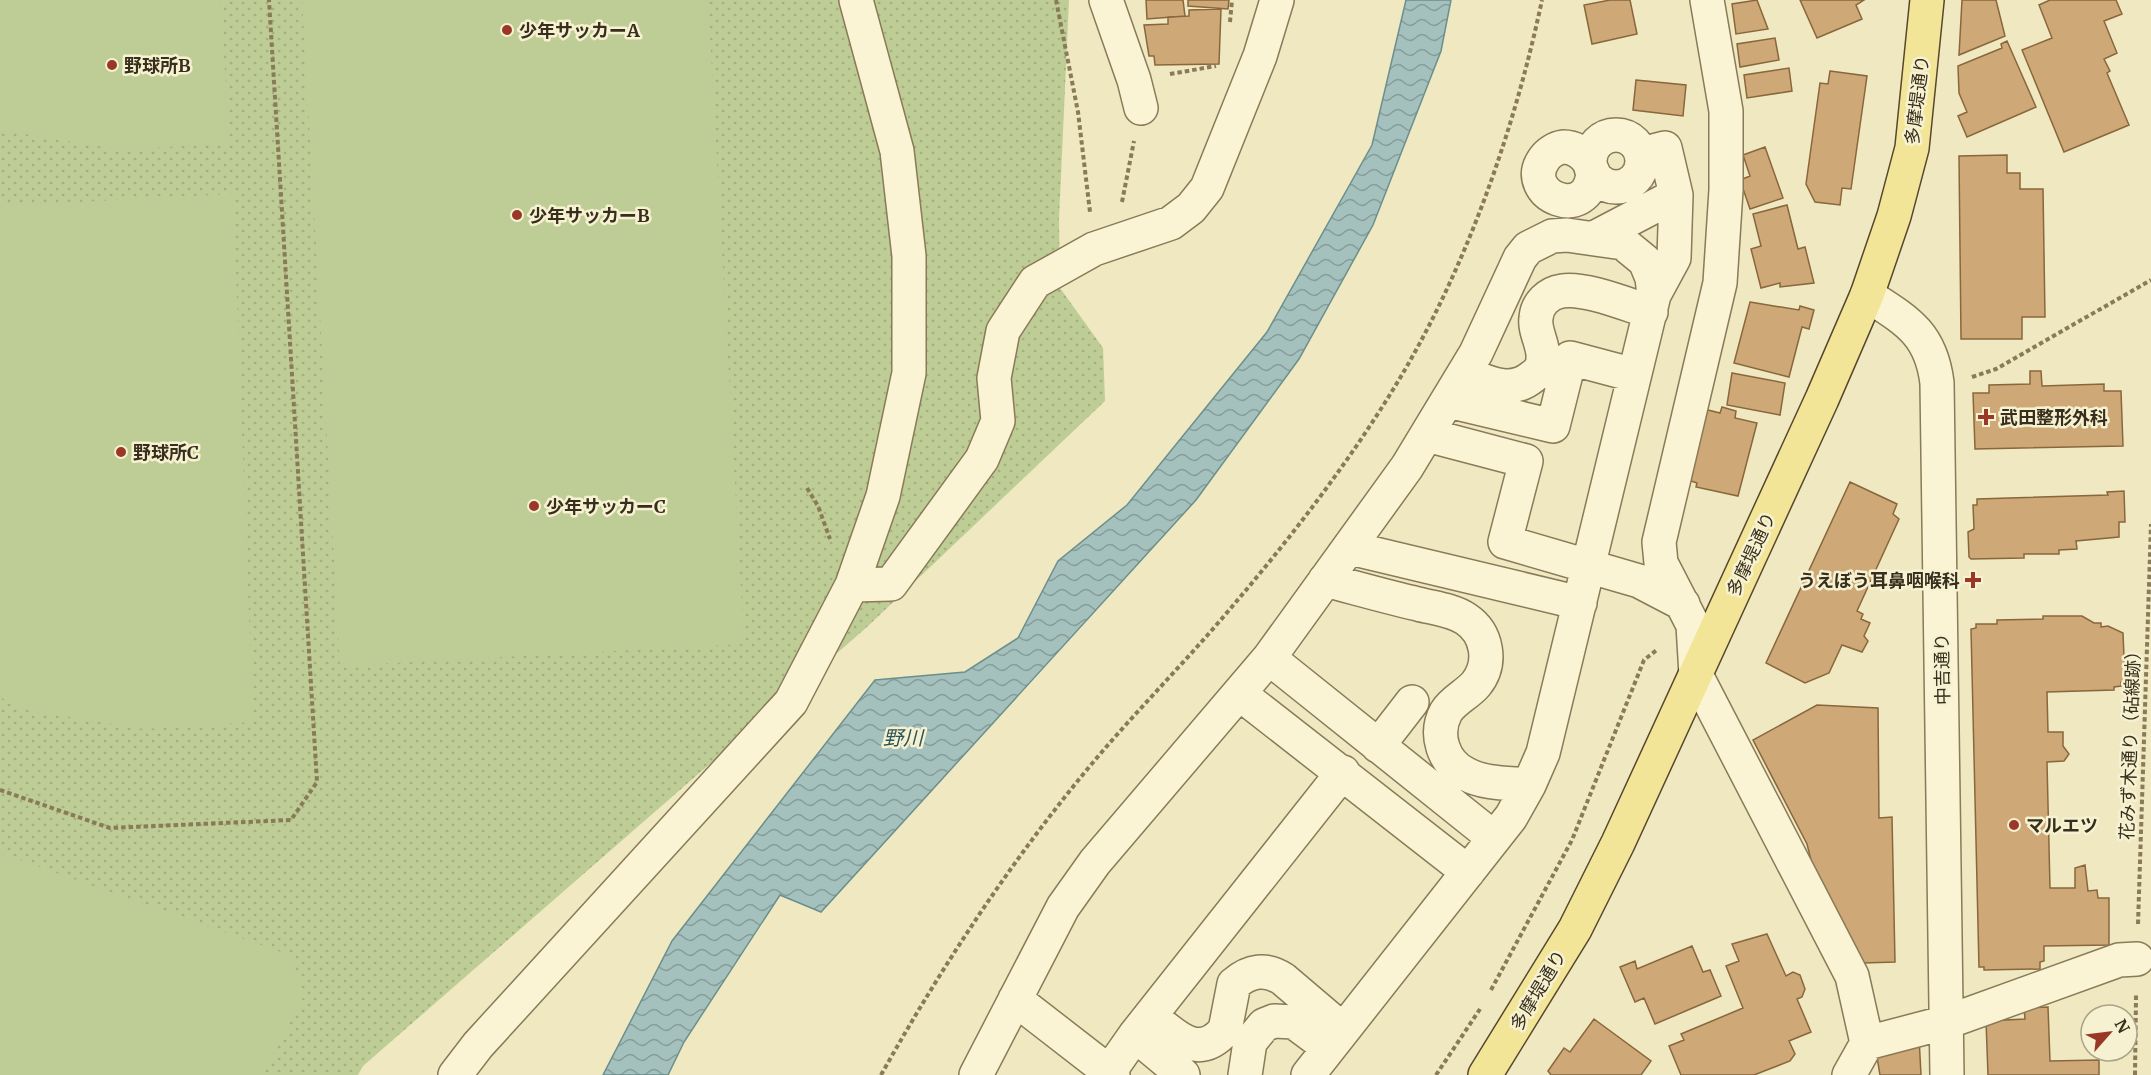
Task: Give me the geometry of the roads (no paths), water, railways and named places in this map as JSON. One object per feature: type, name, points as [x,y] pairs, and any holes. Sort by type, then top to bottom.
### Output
[{"type":"main road","name":"多摩堤通り","points":[[1485,1075],[1575,929],[1696,675],[1867,295],[1894,216],[1912,148],[1927,0]]},
{"type":"street","points":[[455,1075],[478,1045],[791,702],[852,585],[883,496],[909,373],[909,256],[897,151],[856,0]]},
{"type":"street","points":[[1106,0],[1137,94]]},
{"type":"street","points":[[852,585],[891,584],[982,459],[998,421],[994,378],[1003,331],[1035,282],[1105,245],[1171,223],[1191,208],[1208,188],[1260,56],[1277,0]]},
{"type":"street","points":[[1707,0],[1726,111],[1722,264],[1720,283],[1659,542],[1661,563],[1688,614],[1696,675],[1852,976],[1867,1043],[1849,1075]]},
{"type":"street","points":[[1308,1075],[1511,817],[1543,753],[1652,303],[1674,258],[1676,195],[1665,148],[1642,154],[1643,162],[1636,179],[1621,187],[1604,185],[1592,167],[1579,151],[1563,147],[1555,150],[1542,161],[1539,169],[1542,185],[1546,192],[1560,201],[1577,199],[1589,188],[1592,167]]},
{"type":"street","points":[[1538,241],[1531,208],[1546,192]]},
{"type":"street","points":[[1594,238],[1676,195]]},
{"type":"street","points":[[976,1075],[1064,907],[1084,877],[1269,658],[1324,580],[1350,548],[1427,435],[1476,353],[1520,258],[1538,241],[1567,235],[1623,243],[1645,261],[1652,278],[1652,303]]},
{"type":"street","points":[[1464,373],[1505,387],[1522,384],[1537,373],[1542,368],[1543,351],[1535,321],[1540,305],[1552,293],[1573,290],[1652,303]]},
{"type":"street","name":"中吉通り","points":[[1867,295],[1910,323],[1926,344],[1935,365],[1937,383],[1947,1075]]},
{"type":"street","points":[[1448,401],[1553,426],[1570,358],[1634,375]]},
{"type":"street","points":[[1427,435],[1526,461],[1505,542],[1639,581],[1688,614]]},
{"type":"street","points":[[1350,548],[1580,603]]},
{"type":"street","points":[[1324,580],[1456,614],[1475,627],[1483,640],[1486,653],[1481,675],[1447,709],[1440,731],[1441,745],[1450,760],[1466,774],[1485,780],[1529,785]]},
{"type":"street","points":[[1269,658],[1494,838]]},
{"type":"street","points":[[1240,694],[1343,772],[1468,872]]},
{"type":"street","points":[[1378,746],[1412,702]]},
{"type":"street","points":[[1015,999],[1110,1074],[1143,1026],[1343,772]]},
{"type":"street","points":[[1867,1043],[1947,1022],[2119,960],[2137,959]]},
{"type":"street","points":[[1143,1026],[1186,1043],[1207,1044],[1218,1038],[1225,1030],[1234,984],[1249,974],[1262,971],[1283,979],[1336,1039]]},
{"type":"street","points":[[1245,1075],[1250,1042],[1264,1025],[1274,1021],[1294,1022],[1336,1039]]},
{"type":"street","points":[[1143,1026],[1183,1075]]},
{"type":"water","name":"野川","points":[[1406,0],[1451,0],[1441,51],[1373,225],[1299,359],[1196,500],[821,912],[780,895],[684,1042],[668,1075],[603,1075],[672,941],[875,680],[965,672],[1018,638],[1058,561],[1127,505],[1267,332],[1372,145]]},
{"type":"place","name":"少年サッカーA","points":[[507,30]]},
{"type":"place","name":"野球所B","points":[[112,65]]},
{"type":"place","name":"少年サッカーB","points":[[517,215]]},
{"type":"place","name":"武田整形外科","points":[[1986,417]]},
{"type":"place","name":"野球所C","points":[[121,452]]},
{"type":"place","name":"少年サッカーC","points":[[534,506]]},
{"type":"place","name":"うえぼう耳鼻咽喉科","points":[[1973,580]]},
{"type":"place","name":"マルエツ","points":[[2014,825]]}]
